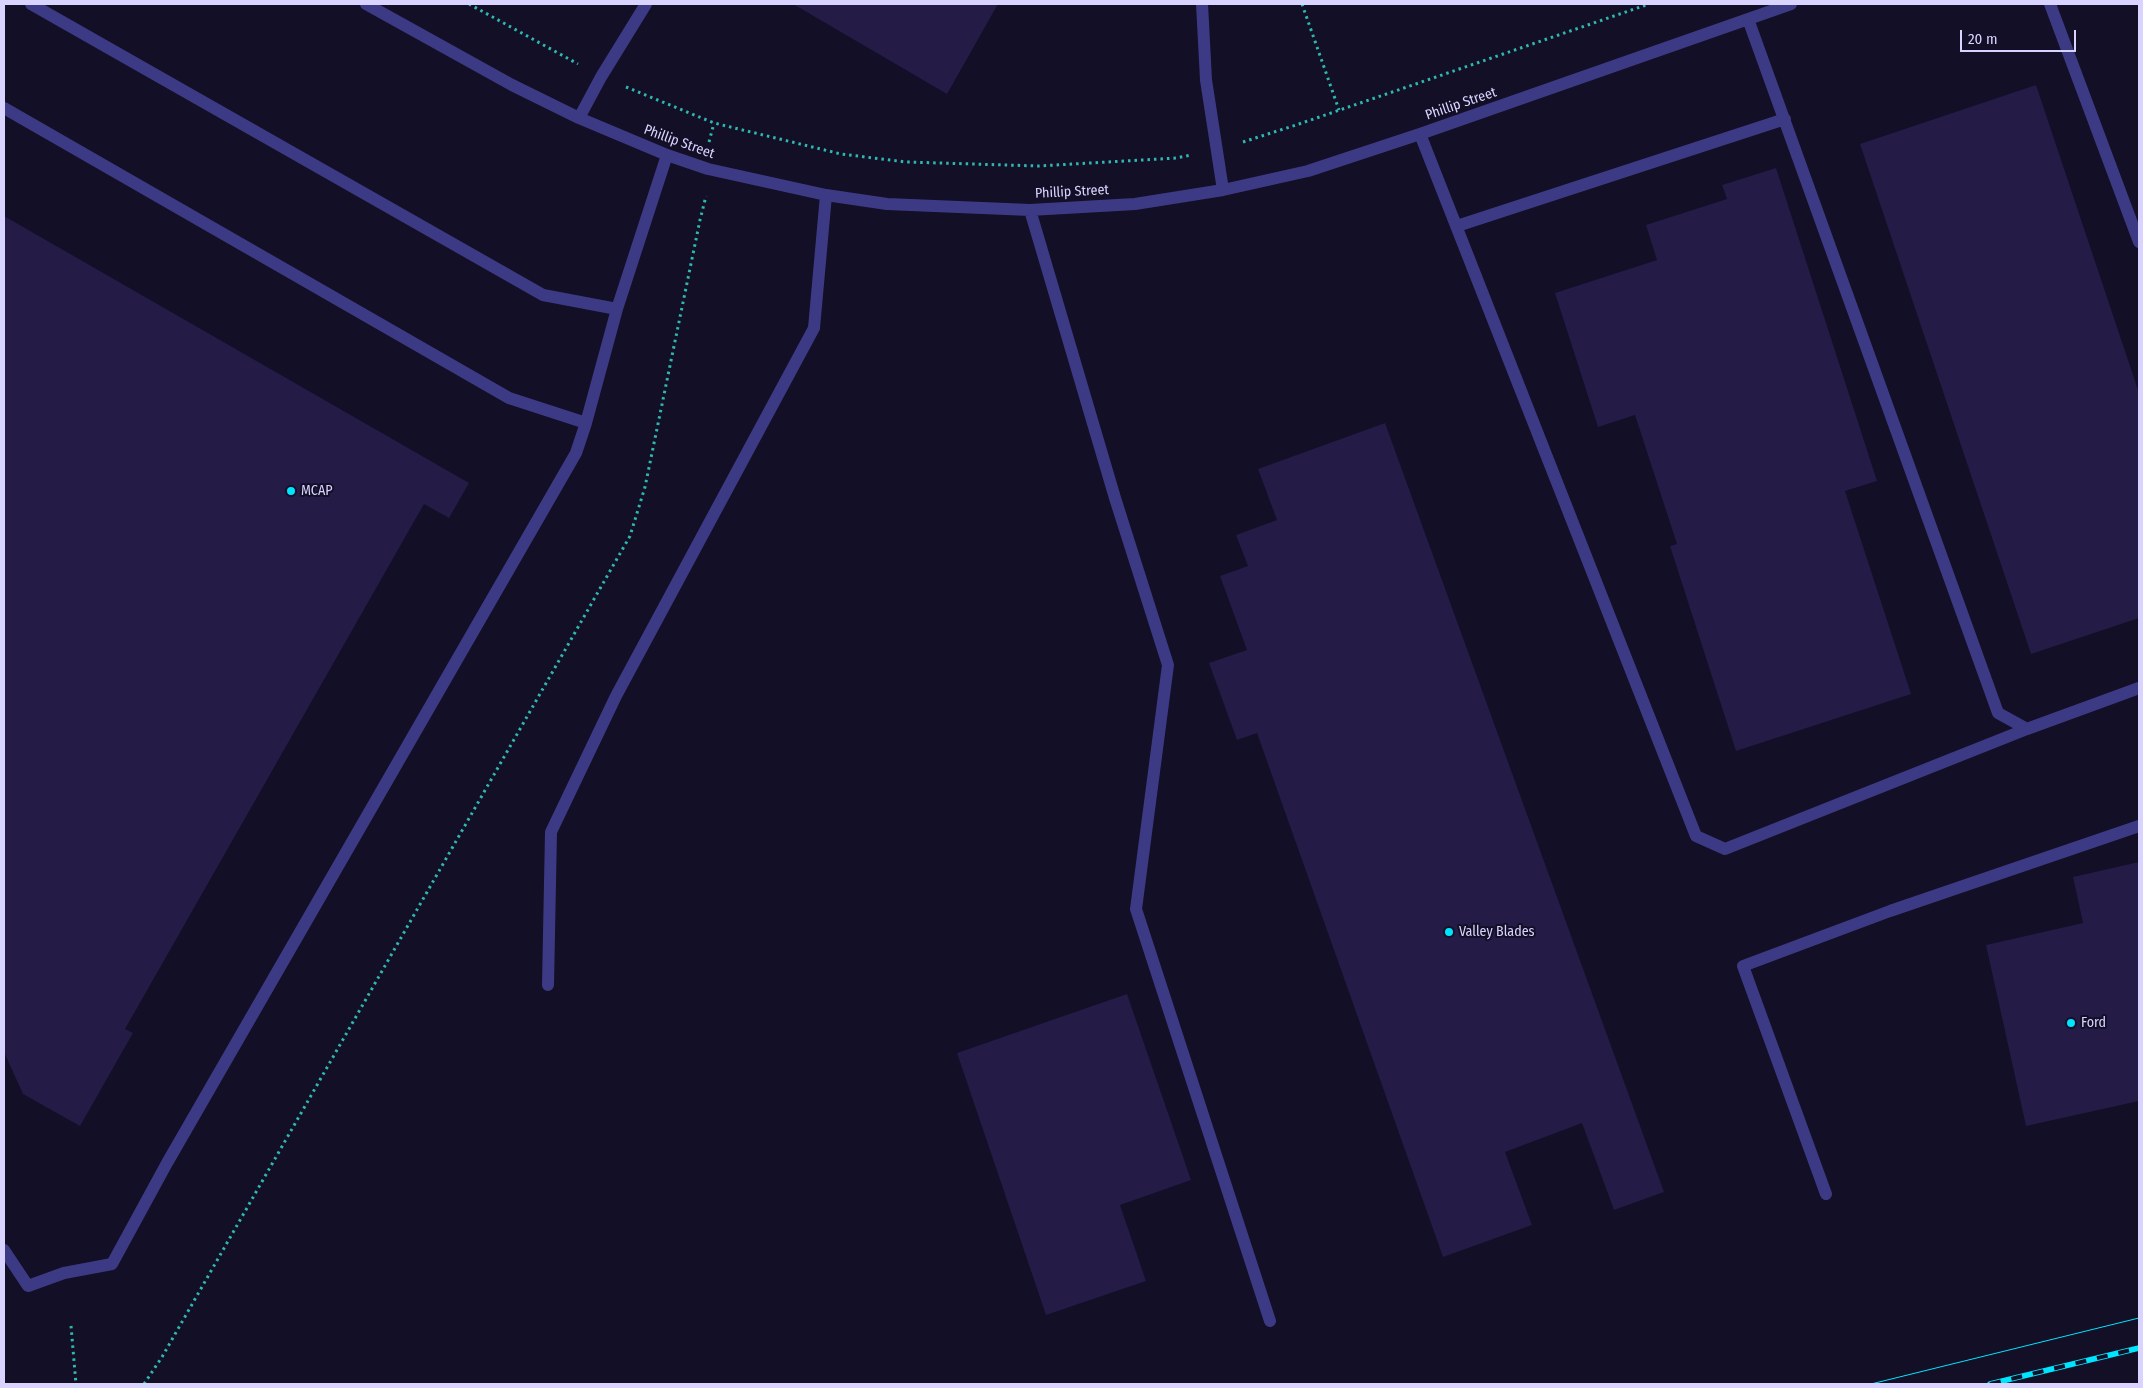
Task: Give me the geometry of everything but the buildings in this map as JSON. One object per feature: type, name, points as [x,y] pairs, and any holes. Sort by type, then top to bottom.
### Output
[{"type":"street","points":[[31,4],[543,294],[617,310]]},
{"type":"street","name":"Phillip Street","points":[[366,4],[512,85],[579,118],[708,170],[826,195],[887,204],[1030,210],[1135,204],[1223,190],[1308,171],[1420,134],[1791,4]]},
{"type":"street","points":[[579,118],[601,77],[646,4]]},
{"type":"street","points":[[1202,4],[1206,80],[1223,190]]},
{"type":"street","points":[[2050,4],[2139,242]]},
{"type":"street","points":[[1748,19],[1998,713],[2027,728]]},
{"type":"street","points":[[4,108],[509,398],[586,423]]},
{"type":"street","points":[[1457,226],[1785,118]]},
{"type":"street","points":[[1420,134],[1696,836],[1725,849],[2027,728],[2139,688]]},
{"type":"street","points":[[4,1250],[28,1286],[64,1273],[112,1264],[167,1163],[576,453],[617,310],[667,155]]},
{"type":"street","points":[[548,985],[551,832],[616,696],[814,328],[826,195]]},
{"type":"street","points":[[1030,210],[1115,498],[1168,665],[1136,909],[1270,1321]]},
{"type":"street","points":[[1826,1194],[1743,966],[1890,912],[2139,826]]},
{"type":"path","points":[[468,4],[601,77],[714,123],[841,154],[906,162],[1039,166],[1176,158],[1218,149],[1339,110],[1649,4]]},
{"type":"path","points":[[1302,4],[1339,110]]},
{"type":"path","points":[[709,135],[714,123]]},
{"type":"path","points":[[144,1384],[162,1357],[630,536],[646,488],[700,220],[706,201]]},
{"type":"path","points":[[71,1326],[76,1384]]},
{"type":"tram line","points":[[1871,1384],[2139,1318]]},
{"type":"railway","points":[[1990,1384],[2139,1348]]},
{"type":"place","name":"MCAP","points":[[291,491]]},
{"type":"place","name":"Valley Blades","points":[[1449,932]]},
{"type":"place","name":"Ford","points":[[2071,1023]]}]
